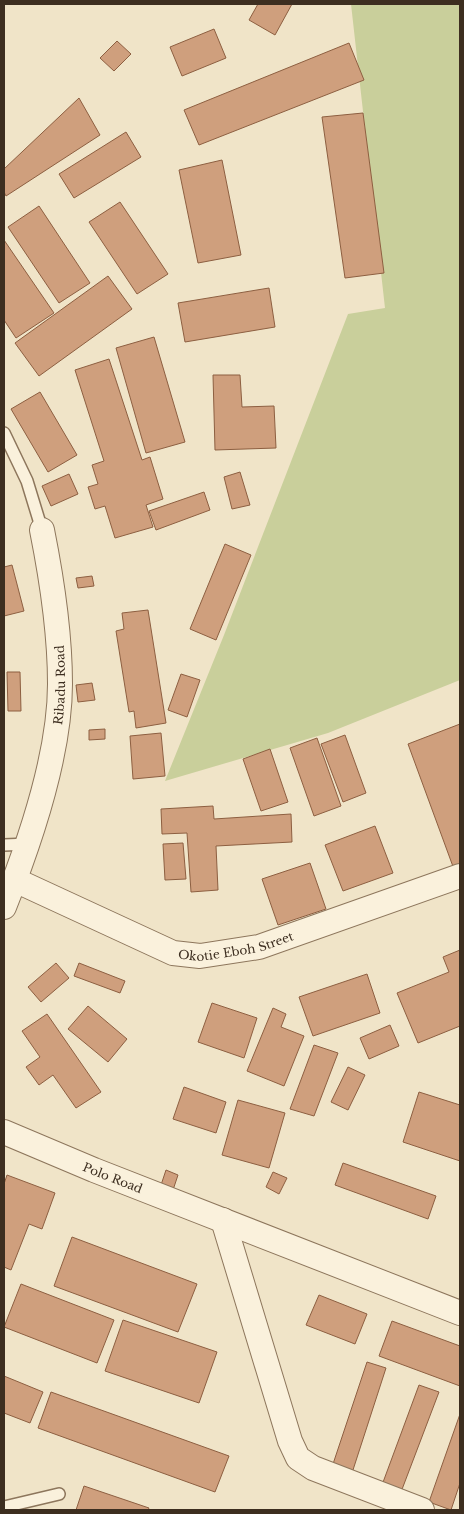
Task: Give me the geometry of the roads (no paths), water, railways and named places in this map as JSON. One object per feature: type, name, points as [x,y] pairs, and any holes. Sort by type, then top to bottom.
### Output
[{"type":"street","name":"Ribadu Road","points":[[4,906],[29,844],[54,742],[60,684],[54,591],[42,530]]},
{"type":"street","name":"Okotie Eboh Street","points":[[15,880],[173,953],[200,956],[259,947],[460,876]]},
{"type":"street","name":"Polo Road","points":[[4,1132],[460,1313]]},
{"type":"street","points":[[223,1220],[290,1441],[298,1458],[313,1468],[422,1510]]},
{"type":"lane","name":"Ribadu Road","points":[[4,433],[26,480],[42,530]]},
{"type":"lane","points":[[4,845],[29,844]]},
{"type":"lane","points":[[4,1507],[59,1494]]}]
